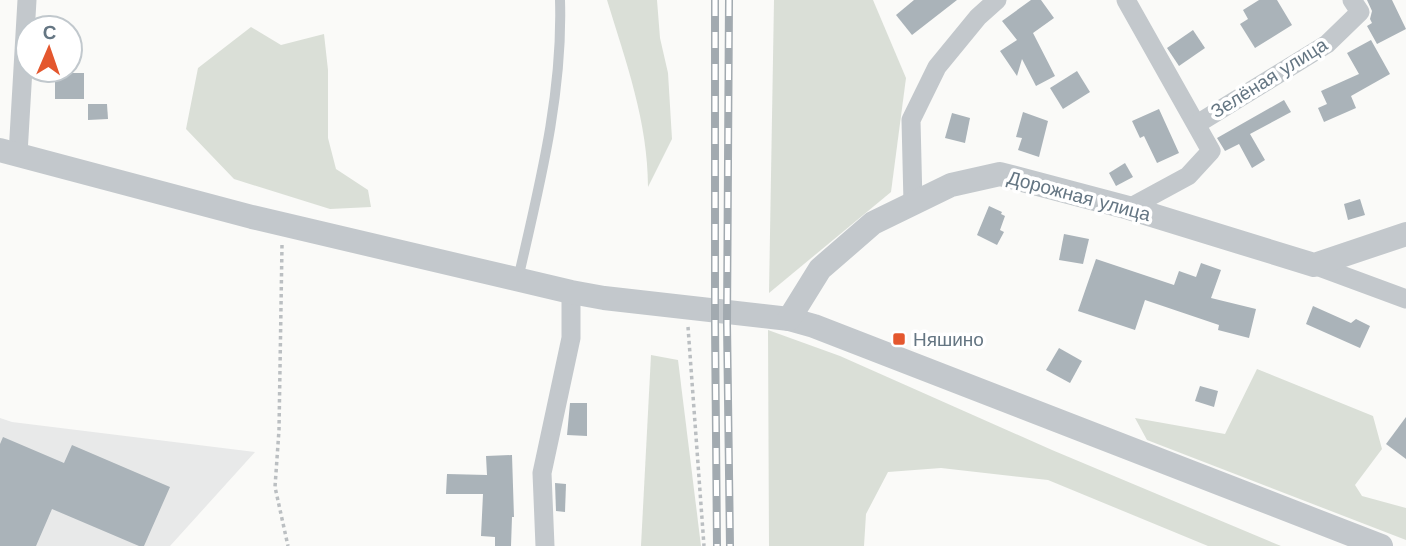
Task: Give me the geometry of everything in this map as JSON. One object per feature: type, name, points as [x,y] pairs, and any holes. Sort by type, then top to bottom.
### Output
[{"type":"street","points":[[27,0],[9,152],[252,217],[571,292],[789,319],[814,326],[1381,546]]},
{"type":"street","points":[[913,203],[911,120],[937,67],[978,17],[997,0]]},
{"type":"street","points":[[1126,0],[1211,151],[1188,176],[1129,208]]},
{"type":"street","name":"Зелёная улица","points":[[1197,124],[1327,44],[1360,12],[1352,0]]},
{"type":"street","name":"Дорожная улица","points":[[789,319],[820,269],[873,223],[951,185],[1000,174],[1129,208],[1314,265]]},
{"type":"street","points":[[1314,265],[1406,234]]},
{"type":"street","points":[[1314,265],[1406,299]]},
{"type":"street","points":[[545,546],[542,473],[571,338],[571,292]]},
{"type":"lane","points":[[518,280],[541,176],[558,80],[560,0]]},
{"type":"path","points":[[282,244],[279,430],[275,487],[288,546]]},
{"type":"path","points":[[686,308],[705,546]]},
{"type":"shaded area","points":[[607,0],[657,0],[660,38],[668,73],[672,139],[648,187],[640,116]]},
{"type":"shaded area","points":[[774,0],[873,0],[906,78],[891,192],[769,293]]},
{"type":"shaded area","points":[[251,27],[281,45],[324,34],[328,70],[328,138],[336,169],[368,190],[371,207],[330,209],[234,179],[186,129],[198,68]]},
{"type":"shaded area","points":[[768,330],[840,356],[1052,450],[1281,546],[1208,546],[1048,480],[941,468],[888,472],[866,514],[864,546],[769,546]]},
{"type":"shaded area","points":[[651,355],[678,360],[701,546],[641,546]]},
{"type":"shaded area","points":[[1257,369],[1373,416],[1382,449],[1355,485],[1362,496],[1406,508],[1406,540],[1147,440],[1135,418],[1225,434]]},
{"type":"shaded area","points":[[0,418],[12,422],[255,452],[170,546],[0,546]]},
{"type":"building","points":[[914,0],[957,0],[912,35],[896,15]]},
{"type":"building","points":[[1031,0],[1041,0],[1054,18],[1033,33],[1055,76],[1036,86],[1022,59],[1017,76],[1000,51],[1017,40],[1002,21]]},
{"type":"building","points":[[1259,0],[1277,0],[1292,25],[1255,48],[1240,24],[1248,19],[1243,10]]},
{"type":"building","points":[[1367,0],[1392,0],[1406,29],[1377,44],[1367,26],[1372,23],[1372,11]]},
{"type":"building","points":[[1193,30],[1205,48],[1179,66],[1167,48]]},
{"type":"building","points":[[1371,40],[1390,74],[1351,96],[1356,108],[1324,122],[1318,108],[1327,104],[1321,91],[1359,74],[1347,53]]},
{"type":"building","points":[[1077,71],[1090,92],[1063,109],[1050,88]]},
{"type":"building","points":[[55,84],[84,84],[84,99],[55,99]]},
{"type":"building","points":[[1284,100],[1291,112],[1250,134],[1265,160],[1252,168],[1239,144],[1225,151],[1217,138]]},
{"type":"building","points":[[88,104],[107,104],[108,119],[88,120]]},
{"type":"building","points":[[1159,109],[1179,153],[1157,163],[1144,136],[1140,138],[1132,121]]},
{"type":"building","points":[[1023,112],[1048,121],[1039,157],[1018,150],[1022,138],[1016,137]]},
{"type":"building","points":[[952,113],[970,118],[965,143],[945,138]]},
{"type":"building","points":[[1125,163],[1133,177],[1116,186],[1109,173]]},
{"type":"building","points":[[1360,199],[1365,215],[1348,220],[1344,204]]},
{"type":"building","points":[[989,206],[1005,216],[1000,230],[1004,232],[997,245],[977,235]]},
{"type":"building","points":[[1064,234],[1089,239],[1083,264],[1059,260]]},
{"type":"building","points":[[1096,259],[1174,285],[1179,271],[1196,277],[1201,263],[1221,270],[1211,298],[1256,309],[1249,338],[1218,330],[1219,325],[1145,300],[1135,330],[1078,311]]},
{"type":"building","points":[[1313,306],[1351,323],[1356,319],[1370,326],[1360,348],[1306,324]]},
{"type":"building","points":[[1059,348],[1082,361],[1070,383],[1046,370]]},
{"type":"building","points":[[1200,386],[1218,391],[1214,407],[1195,401]]},
{"type":"building","points":[[570,403],[587,403],[587,436],[567,435]]},
{"type":"building","points":[[1406,417],[1406,459],[1386,444]]},
{"type":"building","points":[[3,437],[64,463],[72,445],[170,487],[144,546],[52,509],[36,546],[0,546],[0,444]]},
{"type":"building","points":[[512,455],[514,517],[511,546],[495,546],[495,537],[481,536],[483,494],[446,494],[447,474],[487,475],[486,456]]},
{"type":"building","points":[[555,483],[566,484],[565,512],[556,511]]},
{"type":"railway","points":[[715,0],[717,546]]},
{"type":"railway","points":[[729,0],[727,324],[730,546]]},
{"type":"place","name":"Няшино","points":[[899,339]]}]
